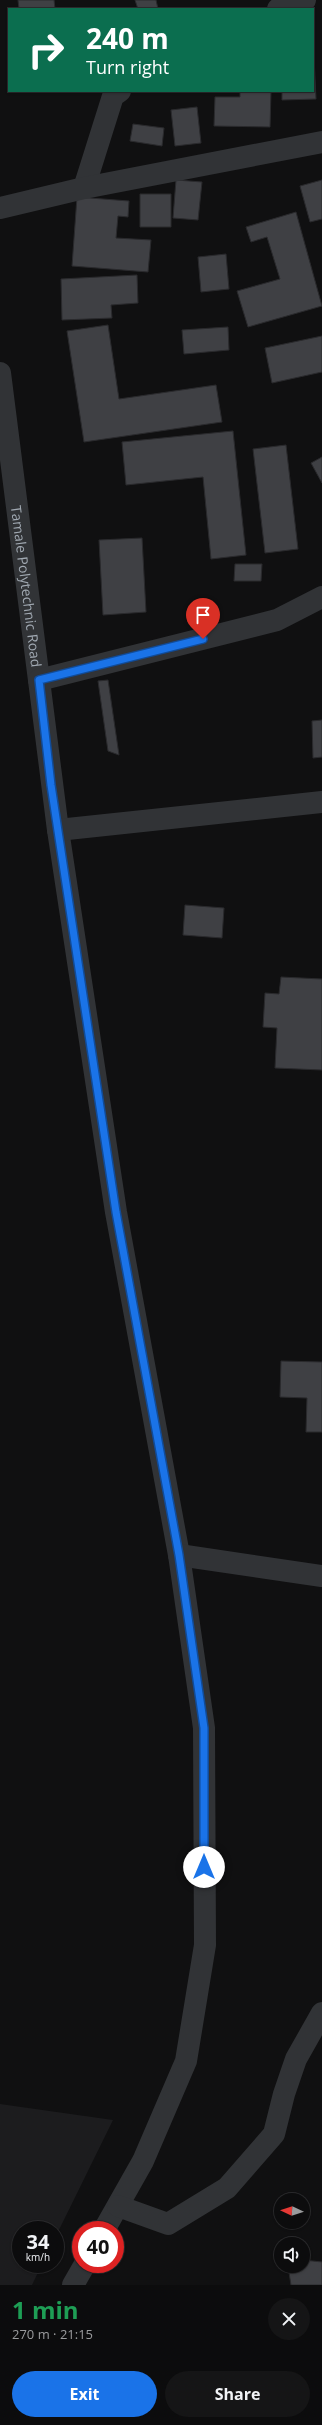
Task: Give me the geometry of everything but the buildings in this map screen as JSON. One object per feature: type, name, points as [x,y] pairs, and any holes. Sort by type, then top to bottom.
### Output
[{"type":"street","points":[[281,8],[305,0]]},
{"type":"street","points":[[84,188],[113,96],[119,92]]},
{"type":"street","points":[[0,208],[84,188],[322,142]]},
{"type":"street","name":"Tamale Polytechnic Road","points":[[0,373],[58,830],[116,1212],[179,1555],[204,1728],[205,1945],[186,2061],[143,2162],[109,2221]]},
{"type":"street","points":[[39,680],[277,620],[322,597]]},
{"type":"street","points":[[58,830],[322,802]]},
{"type":"street","points":[[179,1555],[322,1576]]},
{"type":"street","points":[[118,2206],[168,2224],[227,2188],[274,2134],[284,2094],[296,2059],[322,2013]]},
{"type":"street","points":[[73,2285],[80,2273]]},
{"type":"shaded area","points":[[0,2104],[113,2120],[63,2221],[12,2221],[12,2273],[38,2273],[32,2285],[0,2285]]},
{"type":"route","points":[[203,639],[39,680],[51,785],[116,1212],[179,1555],[204,1728],[204,1867]]}]
